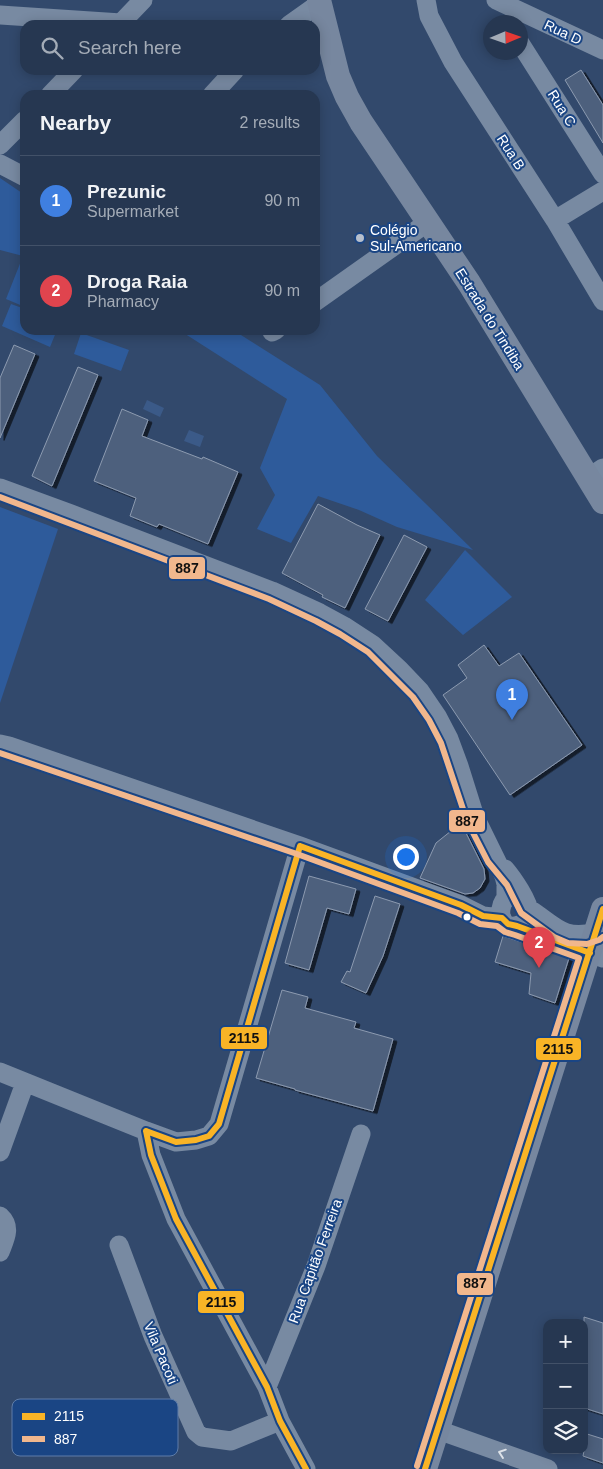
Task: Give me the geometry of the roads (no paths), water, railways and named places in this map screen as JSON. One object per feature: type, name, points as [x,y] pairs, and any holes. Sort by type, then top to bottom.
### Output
[{"type":"main road","name":"Estrada do Tindiba","points":[[319,1],[338,76],[361,122],[596,473],[603,502]]},
{"type":"main road","points":[[425,1469],[596,948],[603,909]]},
{"type":"street","points":[[124,20],[143,0]]},
{"type":"street","name":"Rua B","points":[[426,0],[429,16],[453,62],[555,220],[603,301]]},
{"type":"street","points":[[495,0],[504,15]]},
{"type":"street","name":"Rua D","points":[[495,0],[603,50]]},
{"type":"street","points":[[295,20],[319,1]]},
{"type":"street","points":[[0,15],[67,20]]},
{"type":"street","name":"Rua C","points":[[528,56],[603,174]]},
{"type":"street","points":[[55,90],[69,75]]},
{"type":"street","points":[[217,90],[230,75]]},
{"type":"street","points":[[0,145],[20,125]]},
{"type":"street","points":[[0,164],[20,174]]},
{"type":"street","points":[[555,220],[603,191]]},
{"type":"street","points":[[320,298],[428,222]]},
{"type":"street","points":[[0,488],[272,590],[344,626],[373,645],[420,692],[437,716],[459,766],[474,817],[495,857],[511,876],[513,909]]},
{"type":"street","points":[[0,744],[300,846],[461,905],[483,916],[513,909],[596,948]]},
{"type":"street","points":[[0,1072],[176,1142],[196,1140],[208,1136],[219,1124],[300,846]]},
{"type":"street","points":[[0,1152],[25,1083]]},
{"type":"street","points":[[146,1131],[151,1156],[176,1219],[266,1387],[280,1421],[306,1469]]},
{"type":"street","name":"Rua Capitão Ferreira","points":[[266,1387],[316,1266],[361,1134]]},
{"type":"street","points":[[0,1216],[7,1226],[7,1234],[0,1252]]},
{"type":"street","name":"Vila Pacoti","points":[[120,1245],[153,1336],[196,1432],[202,1437],[231,1441],[280,1421]]},
{"type":"street","points":[[438,1430],[548,1469]]},
{"type":"place","name":"Colégio Sul-Americano","points":[[360,238]]},
{"type":"place","name":"Prezunic","points":[[512,720]]},
{"type":"place","name":"Droga Raia","points":[[539,968]]}]
